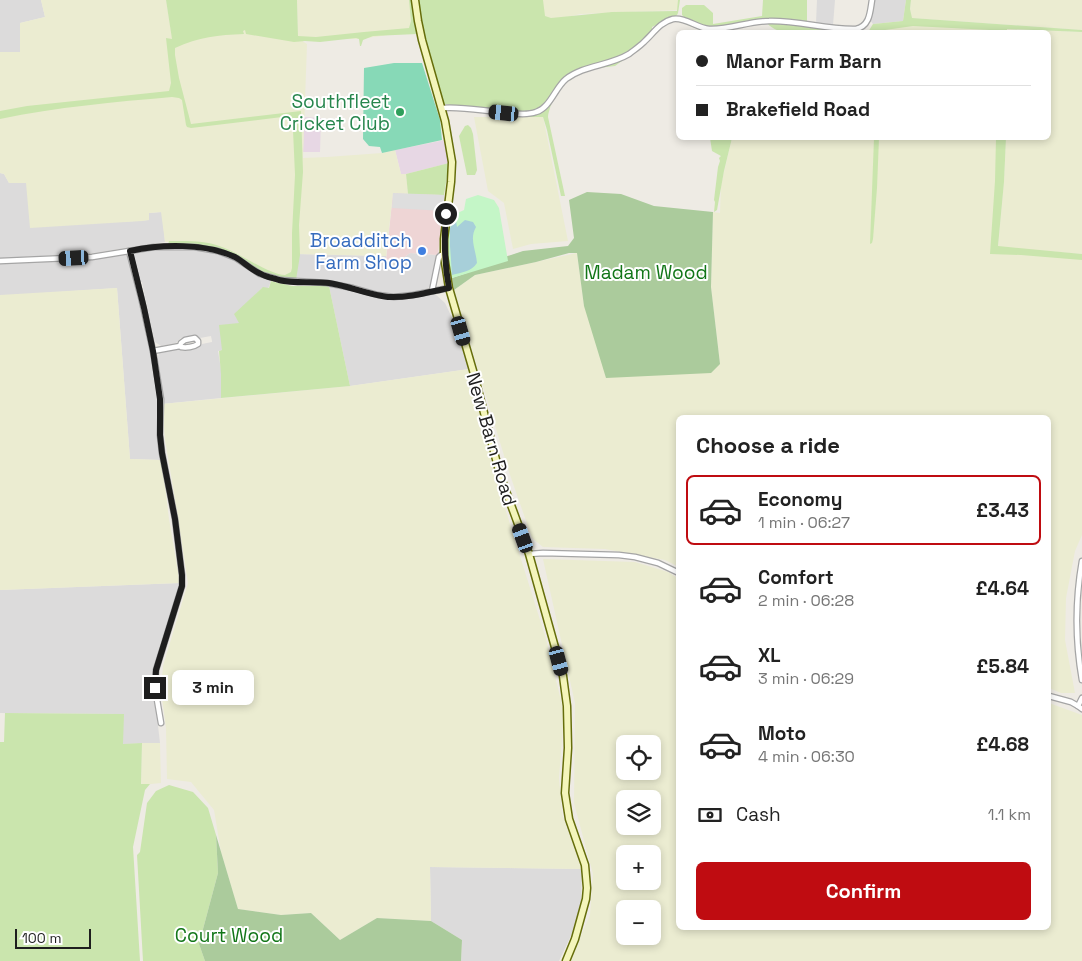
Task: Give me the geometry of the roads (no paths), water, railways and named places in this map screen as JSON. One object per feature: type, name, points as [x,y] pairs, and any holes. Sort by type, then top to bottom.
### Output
[{"type":"street","name":"New Barn Road","points":[[415,0],[421,35],[442,108],[452,165],[444,255],[449,288],[474,374],[498,469],[529,554],[563,676],[568,706],[568,748],[564,793],[569,819],[581,852],[587,877],[586,899],[582,918],[566,961]]},
{"type":"street","points":[[442,108],[518,114],[536,112],[544,108],[570,76],[587,68],[614,61],[624,56],[643,43],[659,26],[671,20],[681,19],[711,29],[771,21],[856,29],[863,27],[868,21],[872,0]]},
{"type":"street","points":[[0,261],[74,258],[160,247],[194,247],[218,251],[236,258],[260,274],[281,280],[327,283],[389,297],[449,288]]},
{"type":"street","points":[[130,251],[153,351],[160,399],[162,453],[175,519],[182,575],[182,586],[156,670],[155,688],[161,723]]},
{"type":"street","points":[[432,291],[439,257],[444,255]]},
{"type":"street","points":[[153,351],[180,346]]},
{"type":"street","points":[[529,554],[619,555],[658,563],[676,572]]},
{"type":"street","points":[[1082,561],[1077,633],[1082,680]]},
{"type":"street","points":[[1051,697],[1071,702],[1080,707],[1082,698]]},
{"type":"water","points":[[465,220],[473,222],[476,227],[473,240],[477,263],[469,270],[452,275],[450,228],[454,221],[456,221],[457,227]]},
{"type":"place","name":"Southfleet Cricket Club","points":[[400,112]]},
{"type":"place","name":"Broadditch Farm Shop","points":[[422,251]]},
{"type":"park label","name":"Madam Wood","points":[[646,272]]},
{"type":"park label","name":"Court Wood","points":[[229,935]]}]
